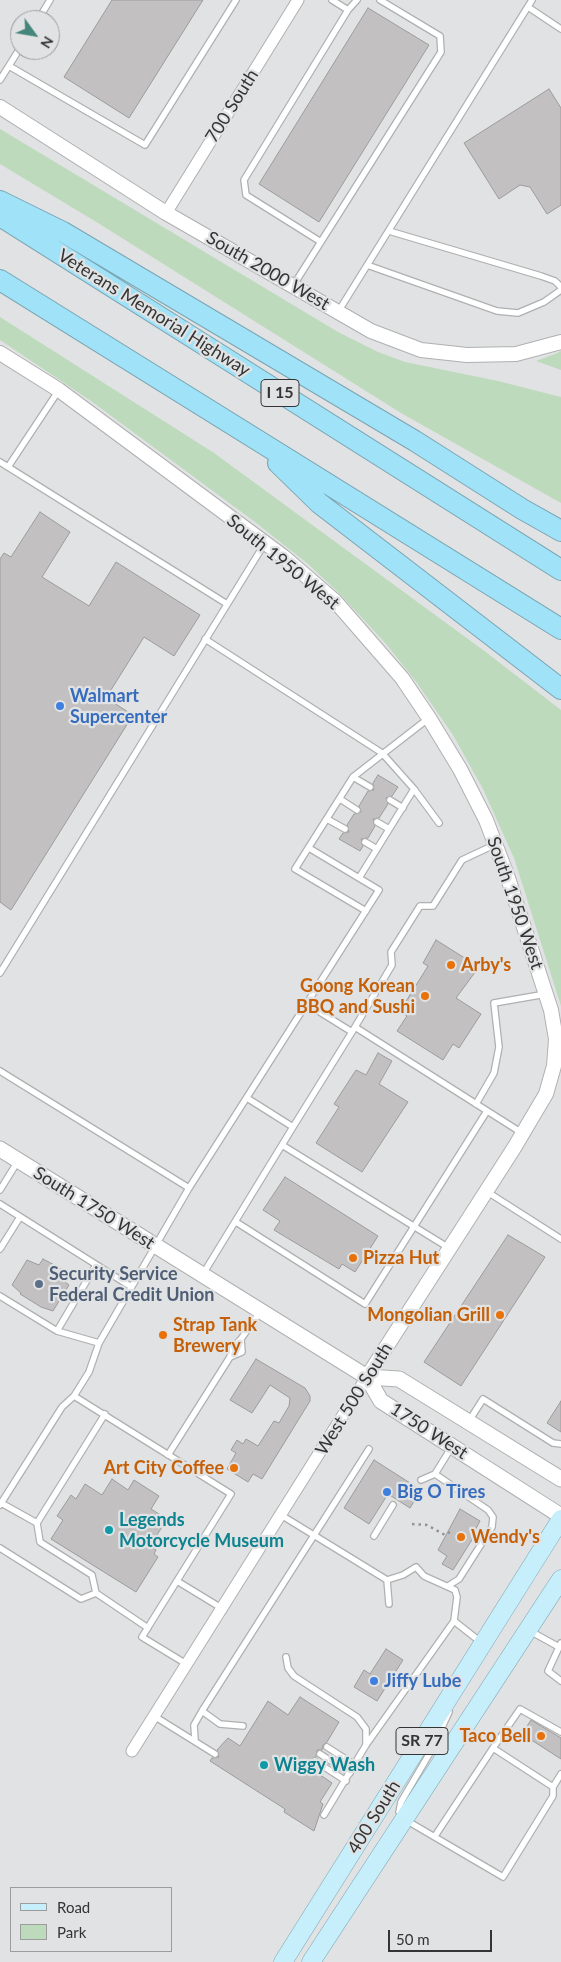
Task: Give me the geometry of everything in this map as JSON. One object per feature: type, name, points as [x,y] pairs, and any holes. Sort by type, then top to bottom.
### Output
[{"type":"highway","points":[[0,201],[71,237],[415,441],[561,531]]},
{"type":"highway","name":"Veterans Memorial Highway","points":[[0,216],[561,570]]},
{"type":"highway","points":[[0,280],[561,629]]},
{"type":"highway","points":[[255,440],[318,503],[561,689]]},
{"type":"main road","name":"South 1750 West","points":[[0,1149],[367,1377]]},
{"type":"main road","name":"1750 West","points":[[367,1377],[399,1379],[561,1479]]},
{"type":"main road","name":"1750 West","points":[[367,1377],[381,1400],[561,1518]]},
{"type":"main road","name":"400 South","points":[[283,1962],[561,1518]]},
{"type":"main road","name":"SR 77","points":[[404,1819],[561,1579]]},
{"type":"main road","name":"400 South","points":[[311,1962],[404,1819]]},
{"type":"street","name":"700 South","points":[[166,213],[298,0]]},
{"type":"street","name":"South 2000 West","points":[[0,107],[166,213],[371,331],[421,350],[467,355],[516,354],[561,342]]},
{"type":"street","name":"South 1950 West","points":[[0,353],[59,390],[264,543],[335,601],[402,678],[460,769],[495,845],[532,945],[558,1043]]},
{"type":"street","name":"West 500 South","points":[[132,1751],[188,1665],[280,1515],[546,1094],[558,1043]]},
{"type":"lane","points":[[9,66],[145,145],[236,0]]},
{"type":"lane","points":[[332,0],[348,10]]},
{"type":"lane","points":[[321,242],[246,195],[244,180],[348,10],[357,0]]},
{"type":"lane","points":[[293,286],[441,52],[440,36],[380,0]]},
{"type":"lane","points":[[338,312],[532,0]]},
{"type":"lane","points":[[528,7],[561,29]]},
{"type":"lane","points":[[0,80],[13,60]]},
{"type":"lane","points":[[367,265],[497,311],[518,313],[544,302],[561,288],[555,281],[541,276],[389,231]]},
{"type":"lane","points":[[8,467],[59,390]]},
{"type":"lane","points":[[0,462],[227,604]]},
{"type":"lane","points":[[0,973],[264,543]]},
{"type":"lane","points":[[205,639],[382,753],[414,789],[439,823]]},
{"type":"lane","points":[[366,911],[295,870],[354,777],[382,753],[429,718]]},
{"type":"lane","points":[[354,777],[370,787]]},
{"type":"lane","points":[[358,878],[414,789]]},
{"type":"lane","points":[[340,799],[356,810]]},
{"type":"lane","points":[[390,800],[403,808]]},
{"type":"lane","points":[[328,819],[345,829]]},
{"type":"lane","points":[[377,822],[390,829]]},
{"type":"lane","points":[[365,842],[377,849]]},
{"type":"lane","points":[[203,1275],[354,1030],[392,965],[392,952],[420,906],[433,906],[462,860],[495,845]]},
{"type":"lane","points":[[37,1523],[1,1504],[62,1407],[74,1396],[89,1372],[99,1342],[130,1286],[189,1188],[379,890],[308,848]]},
{"type":"lane","points":[[476,1104],[494,1073],[499,1046],[494,1003],[546,994]]},
{"type":"lane","points":[[307,1004],[354,1030],[522,1133]]},
{"type":"lane","points":[[0,1071],[189,1188]]},
{"type":"lane","points":[[247,1098],[293,1127]]},
{"type":"lane","points":[[236,1222],[365,1304],[487,1111]]},
{"type":"lane","points":[[282,1146],[450,1248]]},
{"type":"lane","points":[[0,1190],[18,1161]]},
{"type":"lane","points":[[486,1191],[561,1239]]},
{"type":"lane","points":[[0,1204],[130,1286]]},
{"type":"lane","points":[[0,1249],[20,1217]]},
{"type":"lane","points":[[57,1331],[96,1265]]},
{"type":"lane","points":[[0,1296],[57,1331],[99,1342]]},
{"type":"lane","points":[[168,1455],[230,1357],[233,1347],[241,1339],[261,1310]]},
{"type":"lane","points":[[230,1357],[242,1352],[241,1339]]},
{"type":"lane","points":[[74,1396],[231,1494],[142,1637],[188,1665]]},
{"type":"lane","points":[[469,1421],[482,1398],[553,1443],[561,1444]]},
{"type":"lane","points":[[105,1414],[37,1523],[40,1542],[92,1575],[96,1592],[148,1628]]},
{"type":"lane","points":[[421,1480],[435,1474],[452,1447]]},
{"type":"lane","points":[[195,1740],[194,1725],[202,1711],[369,1449]]},
{"type":"lane","points":[[435,1474],[488,1510],[493,1517],[492,1527],[459,1579],[448,1586]]},
{"type":"lane","points":[[374,1536],[393,1505]]},
{"type":"lane","points":[[280,1515],[387,1580]]},
{"type":"lane","points":[[0,1548],[80,1599],[96,1592]]},
{"type":"lane","points":[[324,1815],[346,1781],[366,1744],[454,1621],[457,1597],[454,1590],[448,1586],[437,1584],[424,1576],[416,1567],[387,1580]]},
{"type":"lane","points":[[387,1580],[389,1604]]},
{"type":"lane","points":[[177,1581],[223,1609]]},
{"type":"lane","points":[[454,1621],[483,1643]]},
{"type":"lane","points":[[528,1630],[560,1645],[548,1671],[561,1681]]},
{"type":"lane","points":[[286,1657],[288,1668],[294,1676],[357,1717],[366,1729],[366,1744]]},
{"type":"lane","points":[[469,1666],[434,1744],[400,1802],[399,1812],[404,1819],[503,1877],[553,1796],[553,1787],[561,1774]]},
{"type":"lane","points":[[435,1836],[520,1709],[561,1732]]},
{"type":"lane","points":[[202,1711],[220,1724],[243,1726]]},
{"type":"lane","points":[[154,1716],[215,1754]]},
{"type":"lane","points":[[327,1748],[355,1765]]},
{"type":"lane","points":[[493,1748],[553,1787]]},
{"type":"lane","points":[[320,1754],[350,1773]]},
{"type":"lane","points":[[315,1761],[346,1781]]},
{"type":"path","points":[[412,1524],[427,1525],[445,1535],[450,1532]]},
{"type":"green space","points":[[0,129],[338,332],[378,352],[405,362],[498,381],[561,397],[561,503],[401,413],[98,223],[0,164]]},
{"type":"green space","points":[[0,317],[214,453],[483,650],[561,710],[561,1006],[514,858],[483,789],[453,735],[417,683],[387,645],[340,594],[308,564],[255,522],[91,401],[0,340]]},
{"type":"green space","points":[[561,351],[561,370],[536,361],[555,354]]},
{"type":"building","points":[[112,0],[203,0],[129,118],[64,77]]},
{"type":"building","points":[[368,8],[429,45],[319,222],[259,184]]},
{"type":"building","points":[[549,89],[561,108],[561,205],[547,214],[530,187],[520,185],[499,199],[464,143]]},
{"type":"building","name":"Walmart Supercenter","points":[[40,512],[70,532],[42,577],[89,606],[116,562],[200,615],[174,656],[144,637],[106,698],[133,715],[11,910],[0,902],[0,559],[4,553],[11,557]]},
{"type":"building","points":[[378,775],[398,787],[392,796],[386,798],[388,804],[379,818],[373,819],[375,826],[368,838],[361,839],[363,846],[360,851],[339,839],[343,833],[349,832],[347,825],[354,814],[361,812],[359,806],[368,791],[374,790],[373,783]]},
{"type":"building","points":[[436,940],[479,967],[456,998],[481,1014],[459,1048],[453,1044],[443,1060],[397,1031],[407,1016],[400,1011],[428,966],[423,963]]},
{"type":"building","points":[[378,1053],[392,1061],[379,1084],[408,1102],[362,1172],[316,1143],[339,1107],[334,1104],[356,1070],[366,1075]]},
{"type":"building","points":[[285,1177],[378,1236],[355,1272],[342,1264],[339,1269],[274,1230],[280,1221],[263,1210]]},
{"type":"building","points":[[508,1235],[545,1257],[461,1386],[424,1362]]},
{"type":"building","name":"Security Service Federal Credit Union","points":[[43,1259],[60,1268],[62,1271],[58,1277],[69,1285],[53,1311],[41,1307],[20,1294],[12,1285],[27,1260],[39,1265]]},
{"type":"building","points":[[256,1359],[305,1388],[310,1396],[310,1401],[262,1479],[253,1474],[248,1482],[227,1469],[236,1453],[231,1450],[237,1440],[243,1444],[246,1439],[258,1446],[274,1421],[279,1423],[289,1406],[290,1398],[270,1385],[252,1413],[230,1400]]},
{"type":"building","points":[[561,1401],[561,1432],[547,1423]]},
{"type":"building","name":"Big O Tires","points":[[374,1460],[421,1490],[410,1508],[388,1494],[369,1524],[344,1508]]},
{"type":"building","name":"Legends Motorcycle Museum","points":[[112,1479],[128,1490],[134,1480],[159,1496],[151,1509],[167,1519],[150,1546],[156,1550],[154,1554],[158,1557],[136,1592],[51,1539],[63,1520],[57,1516],[71,1495],[76,1499],[85,1484],[102,1495]]},
{"type":"building","name":"Wendy's","points":[[460,1509],[480,1521],[473,1534],[475,1535],[453,1570],[442,1564],[447,1556],[438,1550]]},
{"type":"building","name":"Jiffy Lube","points":[[386,1649],[403,1660],[377,1701],[354,1687],[364,1670],[370,1674]]},
{"type":"building","name":"Wiggy Wash","points":[[300,1697],[339,1722],[327,1742],[323,1745],[322,1750],[317,1750],[316,1757],[310,1760],[312,1765],[310,1768],[332,1783],[320,1802],[323,1804],[314,1831],[284,1812],[285,1809],[210,1761],[212,1758],[219,1757],[217,1750],[228,1738],[240,1746],[268,1701],[288,1715]]},
{"type":"building","name":"Taco Bell","points":[[531,1720],[561,1738],[561,1759],[522,1734]]},
{"type":"place","name":"Walmart Supercenter","points":[[60,706]]},
{"type":"place","name":"Arby's","points":[[451,965]]},
{"type":"place","name":"Goong Korean BBQ and Sushi","points":[[425,996]]},
{"type":"place","name":"Pizza Hut","points":[[353,1258]]},
{"type":"place","name":"Security Service Federal Credit Union","points":[[39,1284]]},
{"type":"place","name":"Mongolian Grill","points":[[500,1315]]},
{"type":"place","name":"Strap Tank Brewery","points":[[163,1335]]},
{"type":"place","name":"Art City Coffee","points":[[234,1468]]},
{"type":"place","name":"Big O Tires","points":[[387,1492]]},
{"type":"place","name":"Legends Motorcycle Museum","points":[[109,1530]]},
{"type":"place","name":"Wendy's","points":[[461,1537]]},
{"type":"place","name":"Jiffy Lube","points":[[374,1681]]},
{"type":"place","name":"Taco Bell","points":[[541,1736]]},
{"type":"place","name":"Wiggy Wash","points":[[264,1765]]}]
